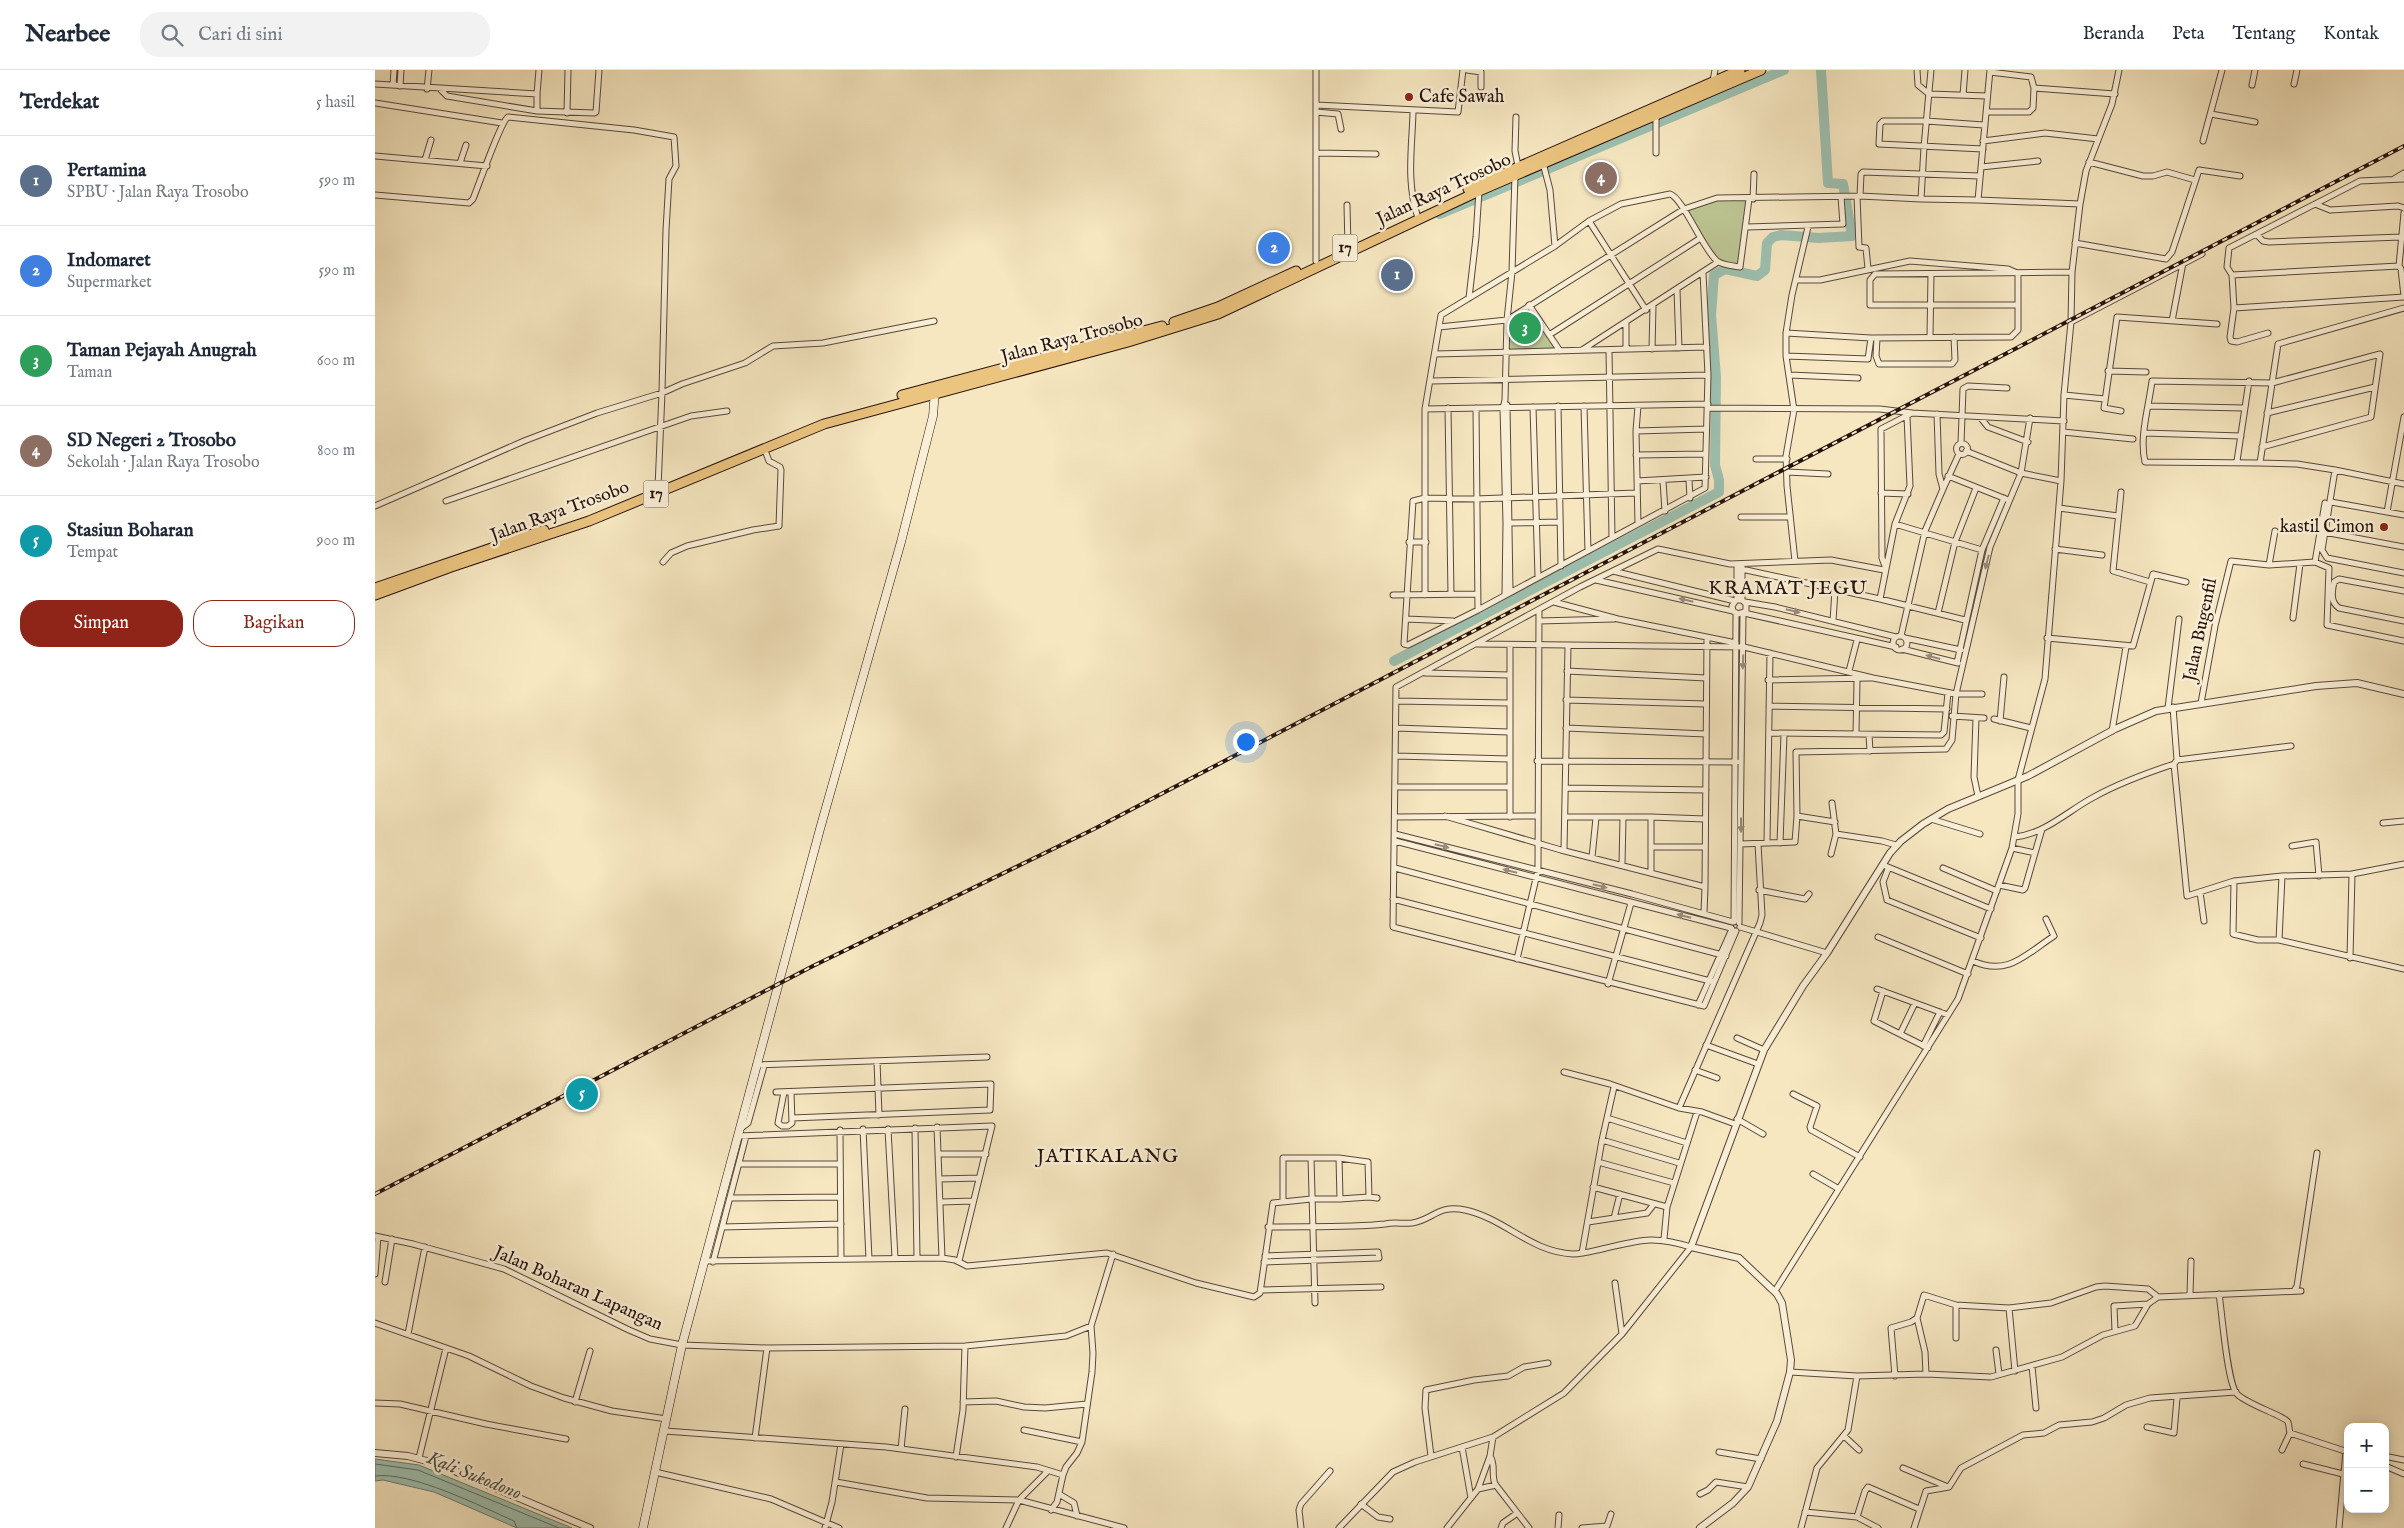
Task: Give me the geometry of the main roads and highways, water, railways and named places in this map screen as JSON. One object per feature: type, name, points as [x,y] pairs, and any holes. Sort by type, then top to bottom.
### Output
[{"type":"highway","name":"Jalan Raya Trosobo","points":[[375,588],[766,452],[824,424],[1168,324],[1218,307],[1417,216],[1656,116],[1713,81],[1740,70]]},
{"type":"highway","name":"Jalan Raya Trosobo","points":[[375,595],[451,567],[589,521],[824,418],[935,392],[1113,346],[1217,314],[1417,216],[1479,192],[1516,174],[1544,165],[1761,70]]},
{"type":"main road","points":[[643,1528],[668,1419],[682,1345],[708,1262],[822,820],[886,599],[935,407],[935,392]]},
{"type":"water","points":[[375,1459],[419,1465],[572,1528],[517,1528],[434,1492],[383,1480],[375,1481]]},
{"type":"waterway","points":[[1440,214],[1784,70]]},
{"type":"waterway","points":[[1394,661],[1719,492],[1719,480],[1715,465],[1716,377],[1711,315],[1714,275],[1725,269],[1757,276],[1765,270],[1767,243],[1773,237],[1781,235],[1819,238],[1852,236],[1843,184],[1828,183],[1821,70]]},
{"type":"railway","points":[[375,1194],[813,966],[1094,829],[2404,146]]},
{"type":"place","name":"Cafe Sawah","points":[[1409,97]]},
{"type":"place","name":"SD Negeri 2 Trosobo","points":[[1601,178]]},
{"type":"place","name":"Indomaret","points":[[1274,248]]},
{"type":"place","name":"Pertamina","points":[[1397,275]]},
{"type":"place","name":"Taman Pejayah Anugrah","points":[[1525,328]]},
{"type":"place","name":"kastil Cimon","points":[[2384,527]]},
{"type":"place","name":"Stasiun Boharan","points":[[582,1094]]},
{"type":"district","name":"KRAMAT JEGU","points":[[1788,588]]},
{"type":"district","name":"JATIKALANG","points":[[1108,1156]]},
{"type":"water label","name":"Kali Sukodono","points":[[474,1476]]}]
